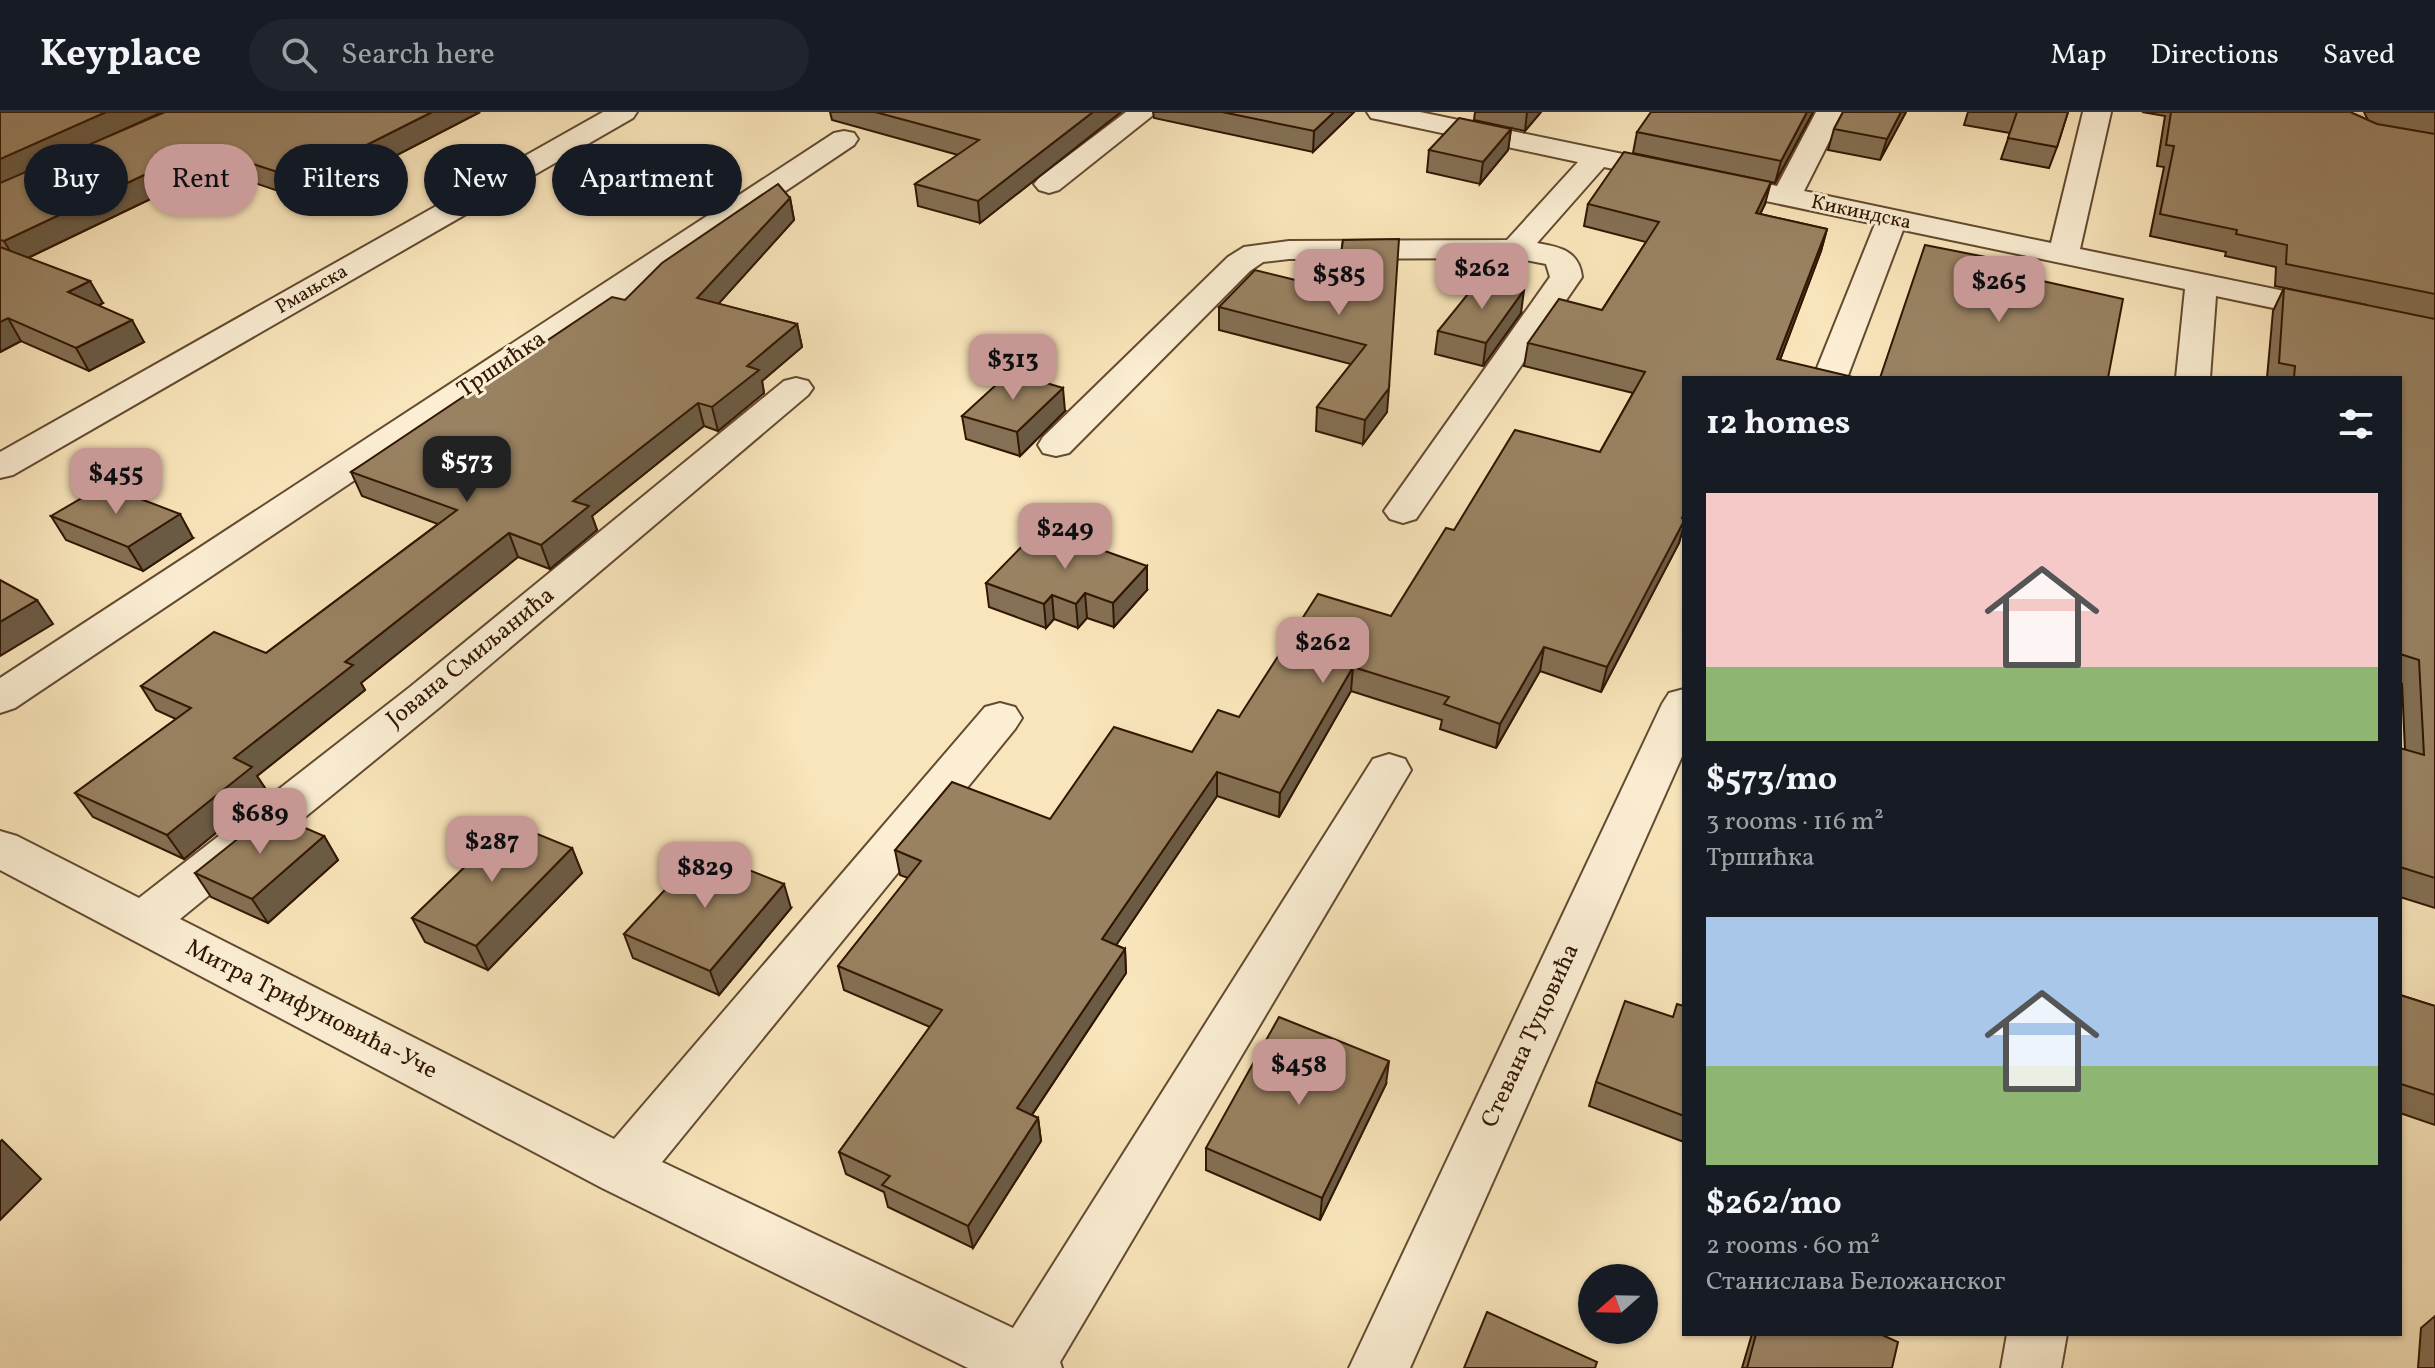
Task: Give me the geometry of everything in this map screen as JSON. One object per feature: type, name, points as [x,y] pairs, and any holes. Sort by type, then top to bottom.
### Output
[{"type":"street","name":"Рмањска","points":[[0,467],[623,112]]},
{"type":"street","points":[[1049,184],[1143,112]]},
{"type":"street","name":"Кикиндска","points":[[1381,112],[2435,332]]},
{"type":"street","points":[[1786,197],[1830,112]]},
{"type":"street","points":[[2063,255],[2097,112]]},
{"type":"street","name":"Тршићка","points":[[0,698],[844,139]]},
{"type":"street","points":[[1515,249],[1598,157]]},
{"type":"street","points":[[1831,376],[1892,220]]},
{"type":"street","points":[[1056,445],[1239,264],[1255,254],[1289,250],[1515,249],[1556,256],[1565,266],[1566,277],[1403,511]]},
{"type":"street","points":[[2193,376],[2201,285]]},
{"type":"street","name":"Јована Смиљанића","points":[[142,923],[425,697],[796,388]]},
{"type":"street","name":"Стевана Туцовића","points":[[1379,1368],[1682,708]]},
{"type":"street","points":[[622,1170],[1000,718]]},
{"type":"street","points":[[1029,1366],[1389,770]]},
{"type":"street","name":"Митра Трифуновића-Уче","points":[[0,849],[622,1170],[1029,1366]]},
{"type":"street","points":[[2031,1368],[2037,1336]]},
{"type":"building","points":[[0,112],[106,112],[34,144],[24,144],[24,148],[0,159]]},
{"type":"building","points":[[165,112],[432,112],[368,144],[274,144],[274,171],[258,166],[258,144],[144,144],[144,175],[128,183],[128,144],[91,144]]},
{"type":"building","points":[[875,112],[1093,112],[978,201],[915,184],[979,140]]},
{"type":"building","points":[[1222,112],[1334,112],[1314,131]]},
{"type":"building","points":[[1651,112],[1807,112],[1781,161],[1637,132]]},
{"type":"building","points":[[1843,112],[1901,112],[1887,139],[1834,129]]},
{"type":"building","points":[[2017,112],[2068,112],[2057,147],[2008,138]]},
{"type":"building","points":[[2171,112],[2350,112],[2377,124],[2435,134],[2435,294],[2286,264],[2287,245],[2236,234],[2237,230],[2160,214],[2174,146],[2166,145]]},
{"type":"building","points":[[1459,118],[1511,129],[1483,162],[1429,150]]},
{"type":"building","points":[[1624,152],[1771,182],[1756,213],[1827,229],[1777,359],[1849,376],[1682,376],[1682,525],[1607,667],[1544,647],[1500,724],[1444,704],[1449,697],[1353,667],[1280,793],[1217,772],[1102,939],[1125,949],[1017,1108],[1038,1118],[968,1226],[882,1185],[890,1176],[839,1152],[942,1010],[838,966],[921,861],[895,850],[952,782],[1050,819],[1114,727],[1192,752],[1218,710],[1239,717],[1318,594],[1391,616],[1446,528],[1454,530],[1515,430],[1600,452],[1645,372],[1528,343],[1559,299],[1602,310],[1659,222],[1588,204]]},
{"type":"building","points":[[24,173],[24,216],[57,216],[4,241],[0,240],[0,183]]},
{"type":"building","points":[[778,184],[790,198],[697,298],[797,324],[747,366],[759,370],[712,407],[698,403],[573,501],[589,506],[541,545],[509,533],[345,662],[353,665],[234,758],[252,767],[167,835],[75,793],[191,708],[141,686],[214,632],[266,653],[457,510],[351,472],[612,297],[625,300],[662,263],[731,216],[742,216],[742,209]]},
{"type":"building","points":[[1399,239],[1389,388],[1365,420],[1317,407],[1366,345],[1219,307],[1255,270],[1336,290],[1343,240]]},
{"type":"building","points":[[1925,245],[2016,263],[2014,271],[2039,276],[2038,280],[2123,299],[2108,376],[1881,376]]},
{"type":"building","points":[[0,247],[90,281],[68,292],[132,320],[76,348],[8,318],[0,322]]},
{"type":"building","points":[[1480,279],[1524,290],[1486,343],[1438,331]]},
{"type":"building","points":[[2284,288],[2435,319],[2435,878],[2402,868],[2402,749],[2424,755],[2419,660],[2402,655],[2402,376],[2294,376],[2295,366],[2279,363]]},
{"type":"building","points":[[1010,372],[1063,388],[1017,432],[962,416]]},
{"type":"building","points":[[104,485],[180,514],[128,547],[51,516]]},
{"type":"building","points":[[1040,528],[1147,566],[1113,603],[1085,593],[1076,604],[1052,595],[1044,604],[986,583]]},
{"type":"building","points":[[0,580],[37,600],[0,622]]},
{"type":"building","points":[[270,813],[324,836],[252,899],[195,873]]},
{"type":"building","points":[[510,823],[572,848],[476,946],[412,918]]},
{"type":"building","points":[[701,851],[784,884],[710,971],[624,934]]},
{"type":"building","points":[[2402,996],[2435,1006],[2435,1095],[2402,1084]]},
{"type":"building","points":[[1625,1001],[1673,1017],[1677,1004],[1682,1005],[1682,1115],[1596,1082]]},
{"type":"building","points":[[1279,1017],[1389,1061],[1322,1198],[1206,1148]]},
{"type":"building","points":[[1487,1312],[1597,1362],[1595,1368],[1464,1368]]},
{"type":"building","points":[[1755,1336],[1884,1336],[1898,1342],[1892,1368],[1747,1368]]}]
